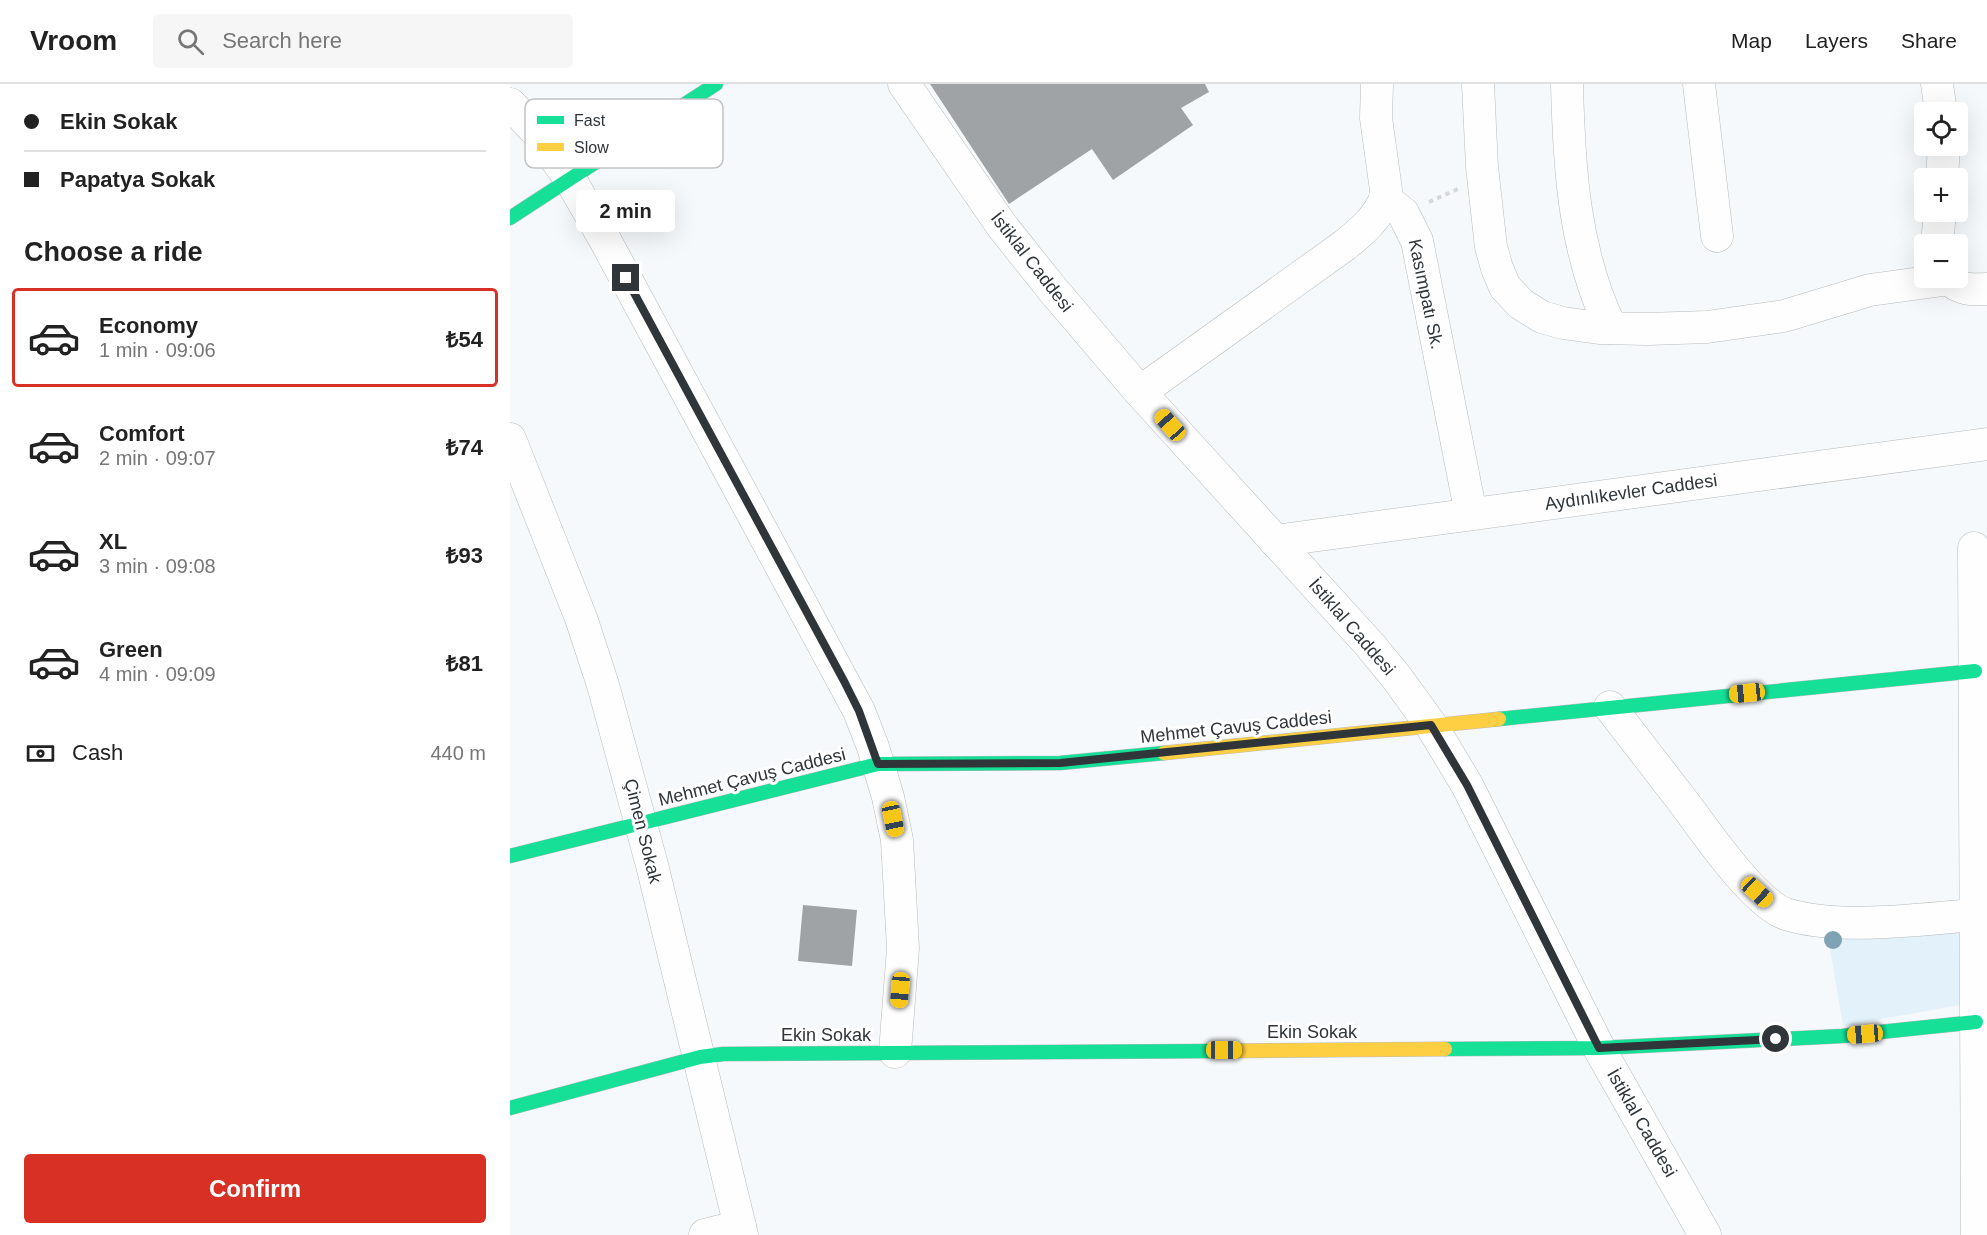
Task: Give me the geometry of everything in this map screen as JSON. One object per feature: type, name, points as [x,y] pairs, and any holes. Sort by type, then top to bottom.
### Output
[{"type":"street","points":[[693,99],[716,84]]},
{"type":"street","name":"İstiklal Caddesi","points":[[904,84],[1002,226],[1053,290],[1140,392],[1370,645],[1431,725],[1467,785],[1599,1048],[1705,1235]]},
{"type":"street","name":"Kasımpatı Sk.","points":[[1377,84],[1376,118],[1384,172],[1394,206],[1417,241],[1471,514]]},
{"type":"street","points":[[1478,84],[1483,179],[1491,247],[1505,287],[1521,304],[1542,317],[1563,323],[1611,328],[1707,327],[1784,316],[1870,290],[1914,283]]},
{"type":"street","points":[[1567,84],[1570,170],[1575,208],[1593,288],[1611,328]]},
{"type":"street","points":[[1699,84],[1717,236]]},
{"type":"street","points":[[1937,84],[1940,102]]},
{"type":"street","points":[[510,104],[525,120]]},
{"type":"street","points":[[562,168],[609,248],[859,711],[888,797],[897,840],[903,948],[895,1052]]},
{"type":"street","points":[[510,218],[587,168]]},
{"type":"street","points":[[1140,392],[1345,245],[1369,225],[1382,209],[1394,206]]},
{"type":"street","points":[[1963,288],[1987,289]]},
{"type":"street","name":"Çimen Sokak","points":[[510,439],[518,486],[581,618],[603,686],[641,824],[741,1231]]},
{"type":"street","name":"Aydınlıkevler Caddesi","points":[[1275,541],[1987,444]]},
{"type":"street","points":[[1974,548],[1977,1235]]},
{"type":"street","name":"Mehmet Çavuş Caddesi","points":[[510,856],[878,764],[1060,763],[1975,671]]},
{"type":"street","points":[[1610,707],[1728,861],[1761,896],[1782,913],[1833,922],[1976,915]]},
{"type":"street","name":"Ekin Sokak","points":[[510,1108],[700,1058],[734,1053],[1599,1048],[1842,1036],[1976,1022]]},
{"type":"street","points":[[705,1235],[741,1231]]},
{"type":"path","points":[[1394,206],[1483,179]]},
{"type":"shaded area","points":[[1968,930],[1965,1002],[1960,1005],[1843,1026],[1828,937]]},
{"type":"building","points":[[930,84],[1205,84],[1209,92],[1181,108],[1193,125],[1113,180],[1092,149],[1009,204]]},
{"type":"building","points":[[803,905],[857,910],[852,966],[798,961]]},
{"type":"traffic: fast","points":[[693,99],[716,84]]},
{"type":"traffic: fast","points":[[510,218],[587,168]]},
{"type":"traffic: fast","points":[[1499,719],[1975,671]]},
{"type":"traffic: fast","points":[[510,856],[878,764],[1060,763],[1164,753]]},
{"type":"traffic: fast","points":[[1445,1049],[1599,1048],[1842,1036],[1976,1022]]},
{"type":"traffic: fast","points":[[510,1108],[700,1057],[723,1054],[1220,1051]]},
{"type":"traffic: slow","points":[[1164,753],[1499,719]]},
{"type":"traffic: slow","points":[[1220,1051],[1445,1049]]},
{"type":"route","points":[[626,278],[844,681],[859,711],[878,764],[1060,763],[1431,725],[1467,785],[1599,1048],[1776,1039]]}]
